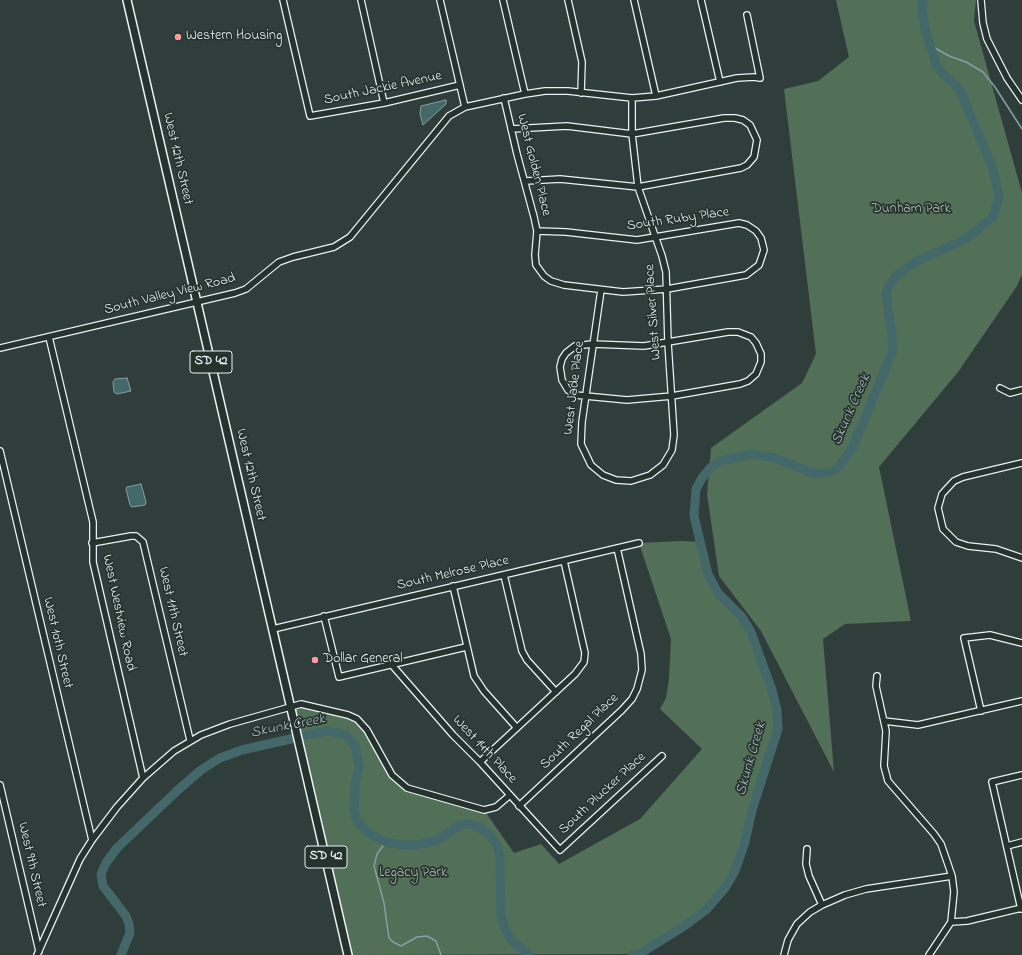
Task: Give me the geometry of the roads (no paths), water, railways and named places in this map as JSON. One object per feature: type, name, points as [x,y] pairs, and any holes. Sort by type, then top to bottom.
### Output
[{"type":"main road","name":"West 12th Street","points":[[127,0],[348,955]]},
{"type":"street","name":"South Jackie Avenue","points":[[283,0],[310,116],[384,103],[460,85]]},
{"type":"street","points":[[361,0],[384,103]]},
{"type":"street","points":[[440,0],[465,107]]},
{"type":"street","points":[[503,0],[525,94]]},
{"type":"street","points":[[568,0],[582,62],[582,93]]},
{"type":"street","points":[[634,0],[656,96]]},
{"type":"street","points":[[701,0],[720,82]]},
{"type":"street","points":[[981,0],[983,23],[987,39],[1007,78],[1022,100]]},
{"type":"street","name":"South Valley View Road","points":[[0,348],[235,293],[246,289],[279,262],[293,257],[329,249],[342,243],[352,234],[449,116],[465,107],[525,94],[556,91],[632,98],[656,96],[747,77],[760,78],[747,14]]},
{"type":"street","name":"West Golden Place","points":[[504,98],[526,181],[536,232],[536,265],[544,276],[551,281],[601,290]]},
{"type":"street","name":"West Silver Place","points":[[631,481],[654,473],[663,465],[670,456],[674,435],[665,264],[638,187],[632,134],[632,98]]},
{"type":"street","points":[[511,129],[566,126],[632,134],[724,118],[735,118],[743,120],[750,125],[757,140],[757,147],[754,157],[747,165],[741,168],[638,187],[560,179],[526,181]]},
{"type":"street","name":"South Ruby Place","points":[[536,232],[566,232],[627,240],[656,238],[739,223],[747,225],[756,231],[761,238],[764,246],[761,261],[756,269],[746,275],[667,289]]},
{"type":"street","points":[[601,290],[634,293],[667,289]]},
{"type":"street","name":"West Jade Place","points":[[601,290],[592,344],[580,439],[587,459],[591,465],[607,477],[621,481],[631,481]]},
{"type":"street","points":[[738,332],[751,337],[756,343],[761,354],[761,362],[756,374],[744,383],[672,396],[627,400],[575,395],[568,390],[562,380],[560,367],[562,359],[569,350],[575,346],[592,344],[629,346],[668,343],[738,332]]},
{"type":"street","name":"West Westview Road","points":[[49,337],[92,522],[92,562],[143,778]]},
{"type":"street","points":[[1000,388],[1010,393],[1022,390]]},
{"type":"street","name":"West 10th Street","points":[[0,451],[92,840]]},
{"type":"street","points":[[1022,463],[963,477],[954,481],[942,494],[938,508],[943,529],[956,542],[968,546],[996,548],[1022,558]]},
{"type":"street","name":"West 11th Street","points":[[92,544],[131,536],[136,536],[142,542],[190,740]]},
{"type":"street","name":"South Melrose Place","points":[[273,629],[639,543]]},
{"type":"street","name":"South Regal Place","points":[[519,806],[622,710],[632,699],[637,688],[642,670],[641,654],[617,548]]},
{"type":"street","points":[[480,762],[575,674],[585,659],[564,561]]},
{"type":"street","points":[[504,575],[522,651],[527,660],[556,692]]},
{"type":"street","points":[[453,586],[471,670],[476,681],[517,728]]},
{"type":"street","points":[[324,616],[339,677],[466,647]]},
{"type":"street","points":[[981,711],[964,638],[990,635],[1022,642]]},
{"type":"street","name":"West 14th Place","points":[[392,665],[448,729],[560,850]]},
{"type":"street","points":[[877,676],[876,686],[886,731],[884,766],[888,781],[941,844],[952,876],[954,892],[951,922],[929,955]]},
{"type":"street","points":[[884,721],[918,725],[1022,701]]},
{"type":"street","points":[[38,953],[72,877],[92,840],[143,778],[159,762],[190,740],[230,724],[291,707],[308,705],[348,715],[357,719],[372,738],[392,775],[407,788],[484,810],[496,807],[510,796]]},
{"type":"street","name":"South Plucker Place","points":[[560,850],[662,756]]},
{"type":"street","points":[[951,922],[967,921],[1022,908],[992,782],[1022,775]]},
{"type":"street","name":"West 9th Street","points":[[0,785],[38,953]]},
{"type":"street","points":[[1007,846],[1022,842]]},
{"type":"street","points":[[807,849],[806,864],[809,876],[822,905]]},
{"type":"street","points":[[784,955],[788,940],[797,924],[810,912],[822,905],[845,895],[866,889],[952,876]]},
{"type":"water","points":[[446,100],[446,104],[423,125],[420,114],[421,106]]},
{"type":"water","points":[[127,378],[131,391],[117,394],[114,392],[113,382],[115,379]]},
{"type":"water","points":[[141,484],[146,502],[145,505],[132,507],[130,505],[126,489],[127,487]]},
{"type":"waterway","name":"Skunk Creek","points":[[633,955],[639,954],[683,927],[706,910],[725,888],[735,871],[745,842],[752,810],[778,729],[777,710],[772,690],[751,632],[742,617],[718,593],[708,574],[694,516],[696,489],[702,478],[713,465],[724,460],[752,454],[774,458],[813,473],[826,473],[837,469],[853,447],[893,350],[886,295],[889,285],[896,276],[915,262],[966,239],[993,217],[999,197],[993,169],[959,88],[942,73],[936,64],[925,29],[922,10],[923,0]]},
{"type":"waterway","points":[[930,45],[983,72],[995,87],[1022,129]]},
{"type":"waterway","name":"Skunk Creek","points":[[121,955],[130,933],[129,924],[126,916],[103,886],[101,874],[106,863],[117,848],[179,789],[201,770],[220,758],[242,750],[326,731],[344,734],[355,745],[359,767],[355,785],[354,810],[356,818],[361,826],[372,835],[386,842],[416,845],[438,840],[460,825],[469,824],[479,827],[490,835],[497,845],[500,856],[501,916],[512,941],[529,955]]},
{"type":"waterway","points":[[386,842],[377,854],[374,866],[384,903],[389,938],[401,946],[417,937],[427,936],[436,941],[441,955]]},
{"type":"place","name":"Western Housing","points":[[178,37]]},
{"type":"place","name":"Dollar General","points":[[315,660]]},
{"type":"park label","name":"Dunham Park","points":[[911,210]]},
{"type":"park label","name":"Legacy Park","points":[[413,874]]}]
